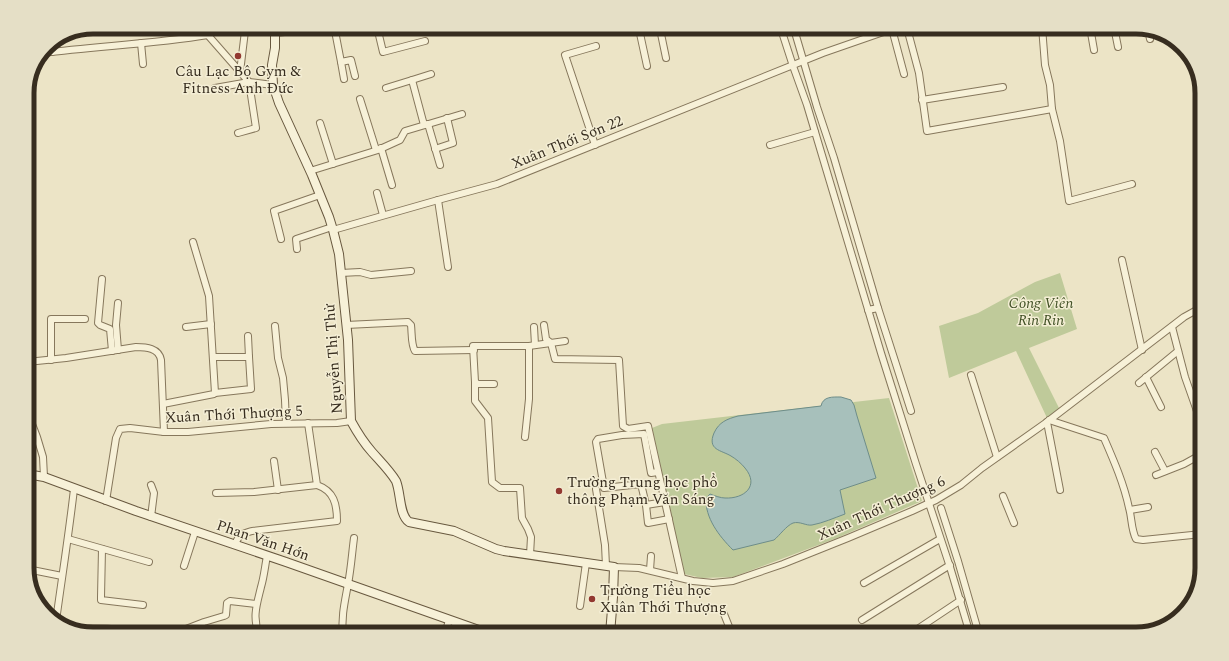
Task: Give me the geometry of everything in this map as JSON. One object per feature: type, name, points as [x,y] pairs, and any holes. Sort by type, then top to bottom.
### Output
[{"type":"street","points":[[52,52],[172,41],[202,34]]},
{"type":"street","points":[[207,34],[249,82],[256,128],[238,133]]},
{"type":"street","points":[[240,72],[245,34]]},
{"type":"street","name":"Nguyễn Thị Thử","points":[[275,34],[275,48],[272,65],[273,85],[279,103],[310,171],[333,229],[339,254],[346,324],[351,421],[362,440],[394,479],[398,487],[404,517],[416,524],[454,531],[496,549],[610,567]]},
{"type":"street","points":[[336,34],[344,79]]},
{"type":"street","points":[[379,34],[383,52],[425,41]]},
{"type":"street","points":[[640,34],[647,66]]},
{"type":"street","points":[[661,34],[666,58]]},
{"type":"street","points":[[782,34],[792,66],[807,105],[883,360],[961,600],[968,627]]},
{"type":"street","points":[[796,34],[878,308],[911,411]]},
{"type":"street","name":"Xuân Thới Sơn 22","points":[[297,249],[296,239],[497,184],[823,53],[879,34]]},
{"type":"street","points":[[895,34],[904,74]]},
{"type":"street","points":[[909,34],[919,73],[926,131],[1052,109]]},
{"type":"street","points":[[1043,34],[1045,65],[1050,85],[1052,109],[1060,141],[1069,200],[1132,184]]},
{"type":"street","points":[[1091,34],[1094,50]]},
{"type":"street","points":[[1115,34],[1118,47]]},
{"type":"street","points":[[141,43],[143,64]]},
{"type":"street","points":[[595,145],[566,55],[596,46]]},
{"type":"street","points":[[341,62],[351,60],[355,76]]},
{"type":"street","points":[[386,88],[431,74]]},
{"type":"street","points":[[412,80],[440,165]]},
{"type":"street","points":[[215,88],[249,82],[273,85]]},
{"type":"street","points":[[922,100],[1003,87]]},
{"type":"street","points":[[360,99],[392,184]]},
{"type":"street","points":[[310,171],[378,149],[400,140],[404,131],[462,114]]},
{"type":"street","points":[[435,150],[453,143],[447,118]]},
{"type":"street","points":[[320,123],[333,164]]},
{"type":"street","points":[[770,145],[815,132]]},
{"type":"street","points":[[377,193],[383,215]]},
{"type":"street","points":[[281,239],[274,211],[320,196]]},
{"type":"street","points":[[438,200],[448,267]]},
{"type":"street","points":[[193,242],[208,296],[215,392]]},
{"type":"street","points":[[1122,260],[1142,350]]},
{"type":"street","points":[[341,273],[360,272],[371,275],[411,272]]},
{"type":"street","points":[[102,279],[98,323],[110,329],[115,351]]},
{"type":"street","points":[[115,351],[118,303]]},
{"type":"street","points":[[868,310],[878,308]]},
{"type":"street","name":"Xuân Thới Thượng 6","points":[[610,567],[639,568],[693,582],[713,583],[733,581],[783,564],[929,503],[961,485],[1195,310]]},
{"type":"street","points":[[51,360],[51,318],[85,319]]},
{"type":"street","points":[[346,324],[408,322],[411,324],[415,351],[474,350]]},
{"type":"street","points":[[186,327],[211,324]]},
{"type":"street","points":[[544,325],[546,339],[551,343],[555,359],[619,360],[623,426],[628,429],[648,426],[682,578]]},
{"type":"street","points":[[276,326],[278,358],[284,385],[286,423]]},
{"type":"street","points":[[525,437],[534,327]]},
{"type":"street","points":[[1172,327],[1185,377],[1195,400]]},
{"type":"street","points":[[163,404],[214,394],[215,392],[251,389],[248,336]]},
{"type":"street","points":[[530,555],[531,537],[522,518],[520,488],[500,488],[492,482],[488,418],[475,401],[473,346],[532,346],[565,341]]},
{"type":"street","points":[[34,361],[136,347],[145,347],[153,350],[160,356],[164,432]]},
{"type":"street","points":[[1139,383],[1178,351]]},
{"type":"street","points":[[213,358],[249,357]]},
{"type":"street","points":[[971,375],[997,457]]},
{"type":"street","points":[[1146,377],[1161,407]]},
{"type":"street","points":[[475,382],[478,384],[494,384]]},
{"type":"street","name":"Xuân Thới Thượng 5","points":[[106,501],[116,438],[120,430],[130,428],[164,432],[188,432],[286,423],[337,423],[351,421]]},
{"type":"street","points":[[1060,490],[1048,421],[1104,438],[1121,478],[1136,539],[1142,540],[1195,535]]},
{"type":"street","points":[[308,423],[318,485]]},
{"type":"street","points":[[34,428],[43,456],[44,477]]},
{"type":"street","points":[[658,472],[651,473],[644,434],[622,435],[598,439],[596,442],[604,488],[641,484],[646,505],[648,523],[669,519]]},
{"type":"street","points":[[1156,452],[1165,471]]},
{"type":"street","points":[[1156,475],[1195,458]]},
{"type":"street","points":[[274,461],[278,490]]},
{"type":"street","name":"Phan Văn Hớn","points":[[34,475],[44,477],[151,517],[470,627]]},
{"type":"street","points":[[151,485],[154,493],[151,517]]},
{"type":"street","points":[[216,493],[278,490],[318,485],[326,488],[335,500],[337,521],[252,530],[242,534],[237,539],[235,545]]},
{"type":"street","points":[[57,614],[74,489]]},
{"type":"street","points":[[596,489],[610,567],[613,597],[611,627]]},
{"type":"street","points":[[1003,496],[1014,523]]},
{"type":"street","points":[[646,505],[665,502]]},
{"type":"street","points":[[1130,510],[1148,507]]},
{"type":"street","points":[[941,508],[977,627]]},
{"type":"street","points":[[184,566],[195,532]]},
{"type":"street","points":[[342,627],[354,538]]},
{"type":"street","points":[[68,539],[149,562]]},
{"type":"street","points":[[864,583],[940,539]]},
{"type":"street","points":[[102,549],[100,597],[102,600],[143,605]]},
{"type":"street","points":[[257,627],[255,618],[256,604],[267,556]]},
{"type":"street","points":[[650,570],[651,556]]},
{"type":"street","points":[[580,606],[586,563]]},
{"type":"street","points":[[862,620],[950,566]]},
{"type":"street","points":[[34,570],[62,576]]},
{"type":"street","points":[[923,627],[961,600]]},
{"type":"street","points":[[191,627],[226,615],[227,604],[230,601],[256,604]]},
{"type":"street","points":[[724,614],[729,627]]},
{"type":"street","points":[[447,627],[449,620]]},
{"type":"green space","name":"Công Viên Rin Rin","points":[[1060,273],[1077,329],[1029,348],[1060,410],[1047,418],[1016,351],[949,378],[939,326],[978,313],[1035,282]]},
{"type":"green space","points":[[889,398],[922,501],[837,538],[733,577],[702,578],[684,574],[652,428],[662,424]]},
{"type":"water","points":[[841,397],[851,400],[854,405],[876,478],[840,490],[845,514],[812,525],[793,523],[785,528],[774,540],[733,550],[718,533],[710,520],[706,505],[706,498],[710,494],[723,498],[732,498],[744,494],[750,486],[751,480],[749,474],[740,463],[733,457],[716,449],[712,443],[714,433],[718,426],[730,418],[738,416],[821,406],[826,399]]},
{"type":"place","name":"Câu Lạc Bộ Gym & Fitness Anh Đức","points":[[238,56]]},
{"type":"place","name":"Trường Trung học phổ thông Phạm Văn Sáng","points":[[559,491]]},
{"type":"place","name":"Trường Tiểu học Xuân Thới Thượng","points":[[592,599]]}]
